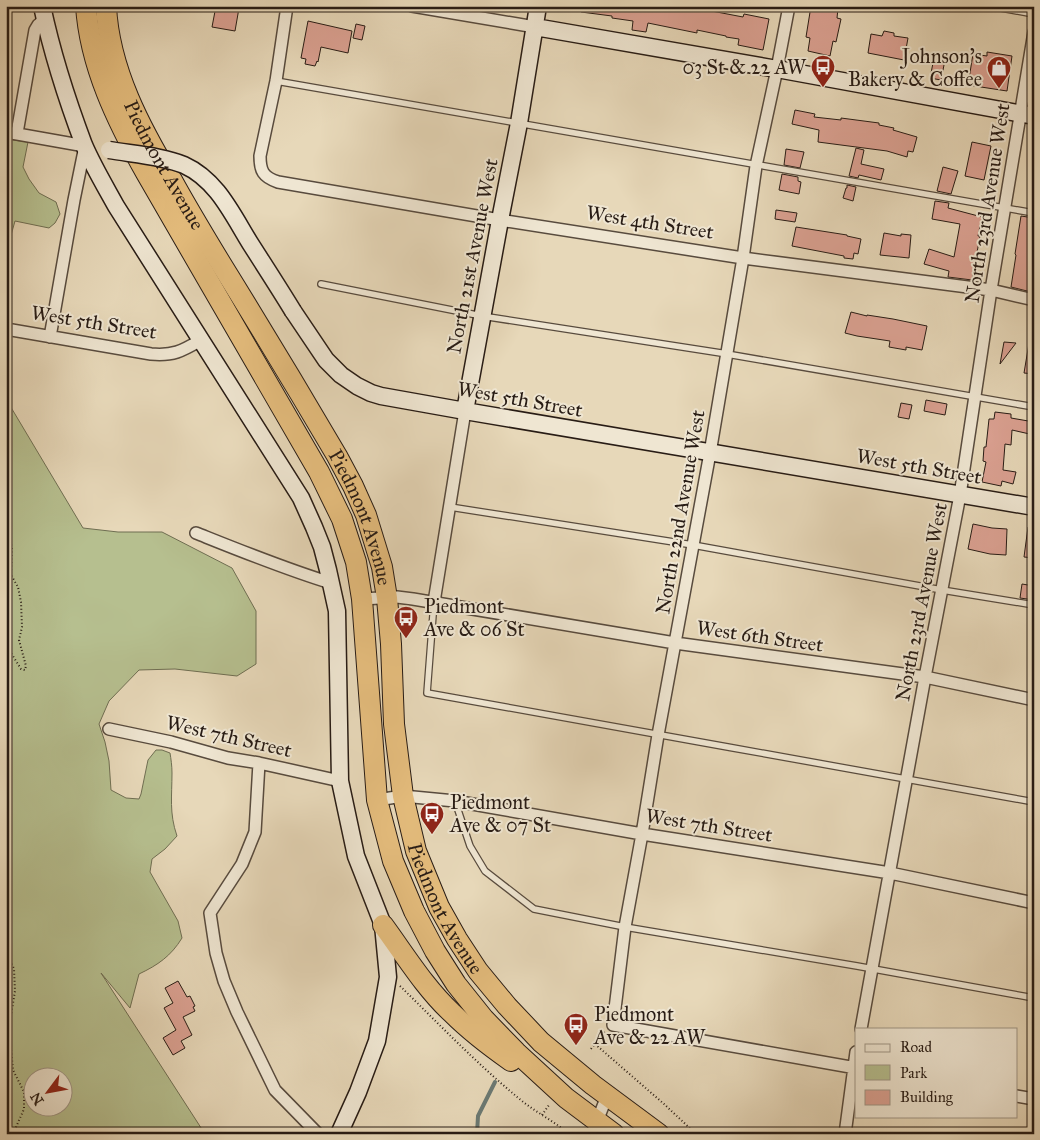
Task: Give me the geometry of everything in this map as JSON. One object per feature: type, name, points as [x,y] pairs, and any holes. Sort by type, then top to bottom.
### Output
[{"type":"highway","name":"Piedmont Avenue","points":[[94,8],[111,42],[126,92],[142,128],[197,224],[332,447],[353,486],[373,535],[382,566],[387,598],[394,724],[403,796],[416,851],[439,907],[478,972],[541,1042],[607,1096],[659,1134]]},
{"type":"highway","name":"Piedmont Avenue","points":[[94,8],[89,32],[96,60],[116,116],[146,173],[326,484],[350,541],[356,562],[362,599],[377,800],[393,861],[414,911],[435,951],[456,984],[484,1019],[516,1052],[558,1101],[595,1128],[614,1134]]},
{"type":"highway","points":[[383,926],[429,988],[451,1013],[558,1101]]},
{"type":"street","points":[[276,81],[287,6]]},
{"type":"street","points":[[412,6],[1027,114]]},
{"type":"street","name":"North 21st Avenue West","points":[[434,602],[465,411],[538,6]]},
{"type":"street","name":"North 22nd Avenue West","points":[[613,1025],[625,927],[710,453],[743,258],[756,166],[789,6]]},
{"type":"street","points":[[43,13],[35,30],[12,133],[85,146]]},
{"type":"street","points":[[43,13],[60,76],[85,146],[100,179],[301,498],[322,547],[337,611],[340,781],[356,856],[383,926],[388,977],[377,1041],[358,1092],[339,1134]]},
{"type":"street","name":"North 23rd Avenue West","points":[[860,1028],[960,495],[1005,209],[1027,114],[1034,32]]},
{"type":"street","name":"West 4th Street","points":[[276,81],[260,156],[260,166],[263,173],[269,179],[278,182],[500,220],[743,258],[991,290],[1034,300]]},
{"type":"street","points":[[50,337],[85,146]]},
{"type":"street","name":"West 5th Street","points":[[85,146],[176,162],[196,171],[211,184],[224,201],[326,360],[341,375],[356,386],[371,393],[465,411],[1034,507]]},
{"type":"street","name":"West 5th Street","points":[[6,329],[159,355],[180,352],[201,340]]},
{"type":"street","points":[[196,533],[256,557],[331,583]]},
{"type":"street","name":"West 6th Street","points":[[362,599],[404,598],[434,602],[675,643],[925,678],[1034,700]]},
{"type":"street","name":"West 7th Street","points":[[109,729],[171,742],[228,758],[260,762],[340,781]]},
{"type":"street","points":[[260,762],[254,832],[242,864],[210,913],[216,953],[224,981],[237,1012],[275,1090],[318,1134]]},
{"type":"street","name":"West 7th Street","points":[[377,800],[403,796],[455,801],[642,834],[890,873],[1034,902]]},
{"type":"street","points":[[613,1025],[855,1067],[845,1134]]},
{"type":"street","points":[[595,1128],[607,1096]]},
{"type":"street","points":[[1018,1096],[1034,1099]]},
{"type":"lane","points":[[990,6],[1034,14]]},
{"type":"lane","points":[[276,81],[1034,213]]},
{"type":"lane","points":[[321,284],[482,316],[727,354],[1034,407]]},
{"type":"lane","points":[[450,507],[693,545],[1034,605]]},
{"type":"lane","points":[[434,602],[428,693],[1034,802]]},
{"type":"lane","points":[[455,801],[470,846],[485,870],[534,909],[625,927],[1034,998]]},
{"type":"path","points":[[6,536],[12,547],[12,575],[18,588],[21,602],[22,627],[19,640],[26,666],[25,670],[21,669],[6,645]]},
{"type":"path","points":[[6,671],[8,676],[6,676]]},
{"type":"path","points":[[6,951],[14,969],[15,990],[9,1028],[13,1070],[24,1092],[24,1109],[13,1134]]},
{"type":"path","points":[[388,977],[397,983],[472,1058],[524,1102],[569,1134]]},
{"type":"path","points":[[591,1049],[604,1031],[613,1025]]},
{"type":"path","points":[[595,1044],[696,1134]]},
{"type":"path","points":[[542,1115],[558,1101]]},
{"type":"green space","points":[[6,139],[28,142],[23,167],[39,193],[56,202],[60,214],[55,223],[49,228],[15,221],[6,253]]},
{"type":"green space","points":[[6,399],[83,528],[118,532],[162,532],[232,568],[256,611],[256,664],[237,676],[175,669],[139,670],[109,701],[99,724],[109,761],[111,790],[126,798],[139,799],[148,760],[156,750],[170,753],[172,812],[177,836],[152,859],[150,872],[178,921],[182,938],[164,959],[139,974],[130,1008],[101,973],[205,1134],[6,1134]]},
{"type":"building","points":[[216,6],[239,8],[235,31],[212,27]]},
{"type":"building","points":[[582,6],[702,6],[701,9],[743,17],[744,14],[769,19],[763,50],[738,45],[739,39],[697,30],[697,33],[648,23],[646,32],[632,30],[633,21],[581,12]]},
{"type":"building","points":[[811,6],[837,6],[838,8],[837,18],[841,19],[836,42],[833,41],[830,56],[808,51],[810,38],[806,37]]},
{"type":"building","points":[[308,21],[352,31],[348,53],[321,47],[318,62],[315,66],[305,64],[306,59],[301,58]]},
{"type":"building","points":[[356,24],[365,26],[362,40],[353,38]]},
{"type":"building","points":[[884,31],[894,33],[894,36],[908,38],[904,60],[868,53],[871,34],[882,36]]},
{"type":"building","points":[[987,52],[1012,56],[1007,91],[968,85],[973,54],[987,56]]},
{"type":"building","points":[[935,53],[946,55],[941,80],[930,78]]},
{"type":"building","points":[[795,110],[815,114],[814,117],[879,123],[879,125],[894,128],[893,130],[917,137],[913,152],[908,151],[907,157],[887,151],[818,142],[819,130],[792,124]]},
{"type":"building","points":[[972,142],[991,146],[984,180],[965,176]]},
{"type":"building","points":[[856,148],[864,150],[861,164],[884,169],[881,180],[859,175],[858,178],[849,176]]},
{"type":"building","points":[[786,149],[804,152],[800,168],[784,165]]},
{"type":"building","points":[[943,167],[958,171],[951,194],[937,191]]},
{"type":"building","points":[[782,174],[798,177],[798,181],[801,182],[799,194],[779,190]]},
{"type":"building","points":[[847,185],[856,187],[853,201],[843,198]]},
{"type":"building","points":[[935,201],[949,203],[948,208],[982,217],[972,280],[948,277],[949,271],[924,264],[929,249],[954,257],[960,224],[932,219]]},
{"type":"building","points":[[776,210],[797,213],[795,222],[775,219]]},
{"type":"building","points":[[1021,216],[1034,218],[1034,277],[1031,292],[1011,287]]},
{"type":"building","points":[[796,227],[861,239],[858,254],[854,253],[853,259],[844,258],[844,256],[792,246]]},
{"type":"building","points":[[884,233],[901,236],[901,234],[911,235],[909,258],[880,255]]},
{"type":"building","points":[[851,312],[927,326],[922,350],[906,347],[906,350],[889,347],[890,341],[845,333]]},
{"type":"building","points":[[1004,342],[1016,343],[1000,364]]},
{"type":"building","points":[[1029,343],[1034,344],[1034,374],[1024,373]]},
{"type":"building","points":[[926,400],[947,404],[945,415],[924,411]]},
{"type":"building","points":[[901,403],[912,405],[909,419],[898,417]]},
{"type":"building","points":[[995,412],[1011,414],[1011,418],[1034,422],[1034,435],[1012,430],[1011,445],[1005,444],[1003,470],[1016,472],[1013,484],[1002,481],[1001,486],[982,482],[986,462],[983,461],[984,447],[986,447],[989,419],[994,419]]},
{"type":"building","points":[[973,524],[1007,529],[1006,555],[990,554],[968,549]]},
{"type":"building","points":[[1028,527],[1034,527],[1034,558],[1024,557]]},
{"type":"building","points":[[1022,584],[1034,586],[1034,600],[1020,598]]},
{"type":"building","points":[[178,981],[187,997],[190,996],[195,1006],[193,1007],[195,1011],[183,1017],[192,1035],[181,1041],[185,1048],[173,1055],[163,1038],[176,1030],[164,1008],[173,1003],[165,988]]},
{"type":"waterway","points":[[477,1134],[478,1116],[495,1082]]},
{"type":"place","name":"03 St & 22 AW","points":[[823,88]]},
{"type":"place","name":"Johnson's Bakery & Coffee","points":[[999,89]]},
{"type":"place","name":"Piedmont Ave & 06 St","points":[[406,639]]},
{"type":"place","name":"Piedmont Ave & 07 St","points":[[432,835]]},
{"type":"place","name":"Piedmont Ave & 22 AW","points":[[576,1046]]}]
